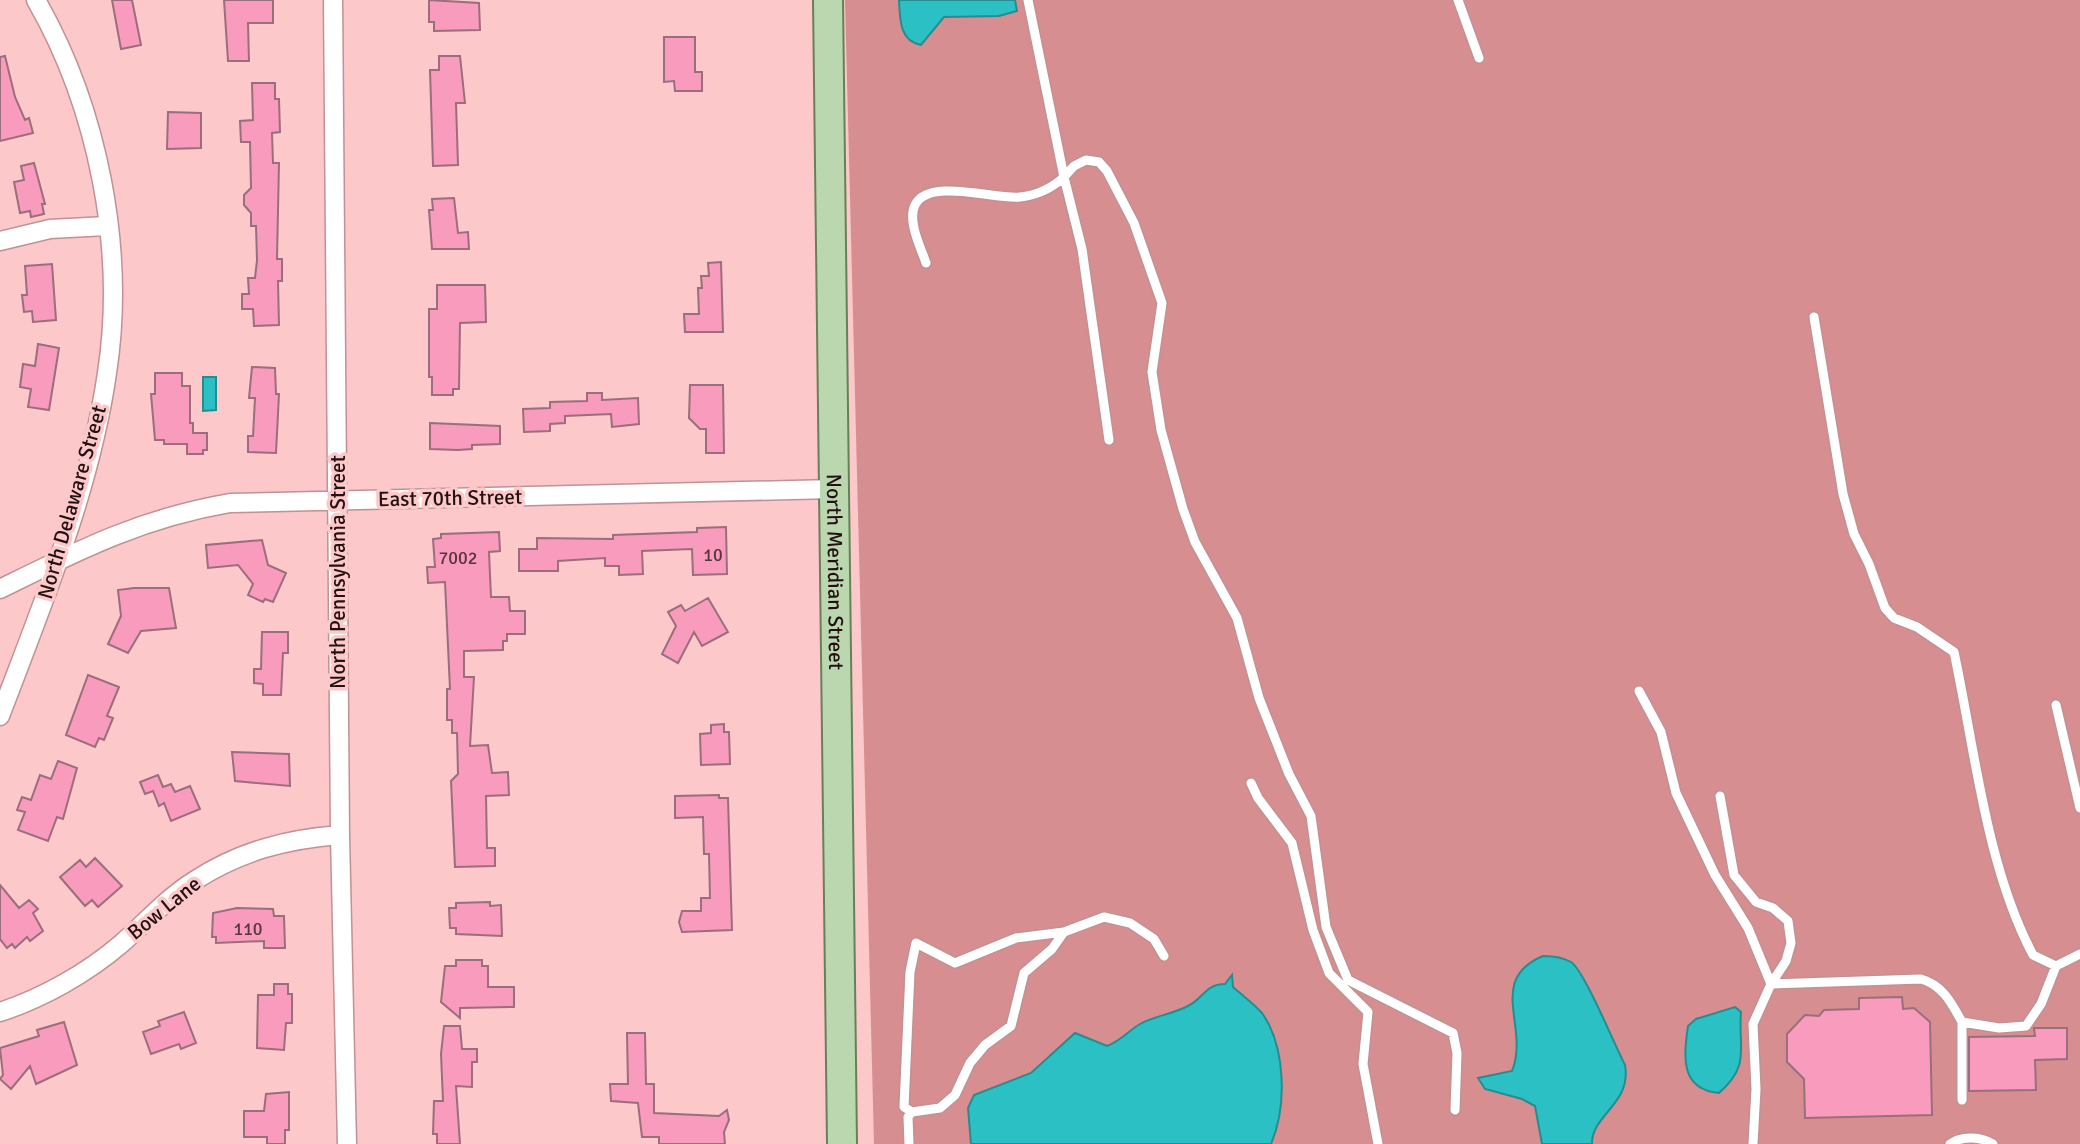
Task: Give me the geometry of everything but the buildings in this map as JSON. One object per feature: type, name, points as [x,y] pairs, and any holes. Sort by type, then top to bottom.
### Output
[{"type":"main road","name":"North Meridian Street","points":[[828,0],[842,1144]]},
{"type":"street","name":"North Delaware Street","points":[[0,716],[58,561],[91,449],[107,373],[112,295],[107,226],[97,163],[86,120],[59,46],[36,0]]},
{"type":"street","name":"North Pennsylvania Street","points":[[333,0],[340,835],[347,1144]]},
{"type":"street","points":[[0,241],[50,229],[107,226]]},
{"type":"street","name":"East 70th Street","points":[[0,589],[129,527],[193,509],[260,500],[834,489]]},
{"type":"street","name":"Bow Lane","points":[[0,1012],[54,989],[98,962],[174,895],[220,865],[271,844],[340,835]]},
{"type":"lane","points":[[1028,0],[1064,177],[1082,248],[1109,440]]},
{"type":"lane","points":[[1458,0],[1479,58]]},
{"type":"lane","points":[[926,263],[913,216],[915,204],[922,198],[948,190],[1017,198],[1050,189],[1074,166],[1086,160],[1099,162],[1107,171],[1134,223],[1162,303],[1152,372],[1161,430],[1183,509],[1195,542],[1237,618],[1259,698],[1289,774],[1311,816],[1326,927],[1348,980],[1453,1034],[1457,1052],[1455,1110]]},
{"type":"lane","points":[[1814,317],[1843,494],[1854,534],[1869,564],[1885,608],[1894,618],[1917,627],[1954,652],[1972,755],[2008,890],[2033,955],[2056,966]]},
{"type":"lane","points":[[1639,691],[1661,732],[1676,793],[1715,875],[1748,928],[1771,984]]},
{"type":"lane","points":[[2056,705],[2080,808]]},
{"type":"lane","points":[[1251,783],[1258,798],[1292,843],[1313,930],[1329,973],[1368,1012],[1363,1064],[1378,1144]]},
{"type":"lane","points":[[1720,796],[1734,875],[1756,902],[1773,908],[1788,921],[1791,943],[1786,961],[1771,984],[1752,1024],[1756,1089],[1753,1144]]},
{"type":"lane","points":[[1064,932],[1052,949],[1024,973],[1011,1026],[985,1045],[970,1063],[955,1095],[940,1108],[912,1112],[904,1107],[909,982],[916,943],[955,963],[1016,937],[1064,932],[1104,917],[1130,923],[1154,939],[1164,956]]},
{"type":"lane","points":[[1962,1023],[1999,1028],[2026,1026],[2041,1004],[2056,966],[2080,954]]},
{"type":"lane","points":[[1771,984],[1921,979],[1945,993],[1962,1023],[1962,1100]]},
{"type":"lane","points":[[909,1144],[908,1117],[912,1112]]},
{"type":"lane","points":[[1950,1144],[1965,1138],[1983,1139],[1993,1144]]},
{"type":"shaded area","points":[[845,0],[2080,0],[2080,1144],[874,1144]]},
{"type":"water","points":[[899,0],[1015,0],[1017,11],[999,16],[944,17],[921,45],[908,39],[902,28]]},
{"type":"water","points":[[203,377],[216,377],[216,410],[203,411]]},
{"type":"water","points":[[1543,956],[1564,959],[1577,968],[1625,1065],[1623,1090],[1598,1125],[1592,1144],[1542,1144],[1535,1106],[1522,1099],[1485,1089],[1478,1078],[1512,1071],[1516,1054],[1513,991],[1517,978],[1526,966]]},
{"type":"water","points":[[1232,975],[1233,987],[1262,1013],[1270,1027],[1280,1060],[1282,1095],[1271,1144],[971,1144],[968,1108],[974,1095],[1031,1073],[1075,1033],[1107,1046],[1145,1021],[1188,1006],[1213,986],[1225,984]]},
{"type":"water","points":[[1735,1007],[1741,1012],[1741,1056],[1736,1074],[1719,1093],[1706,1090],[1697,1085],[1687,1069],[1688,1026],[1696,1019]]}]
